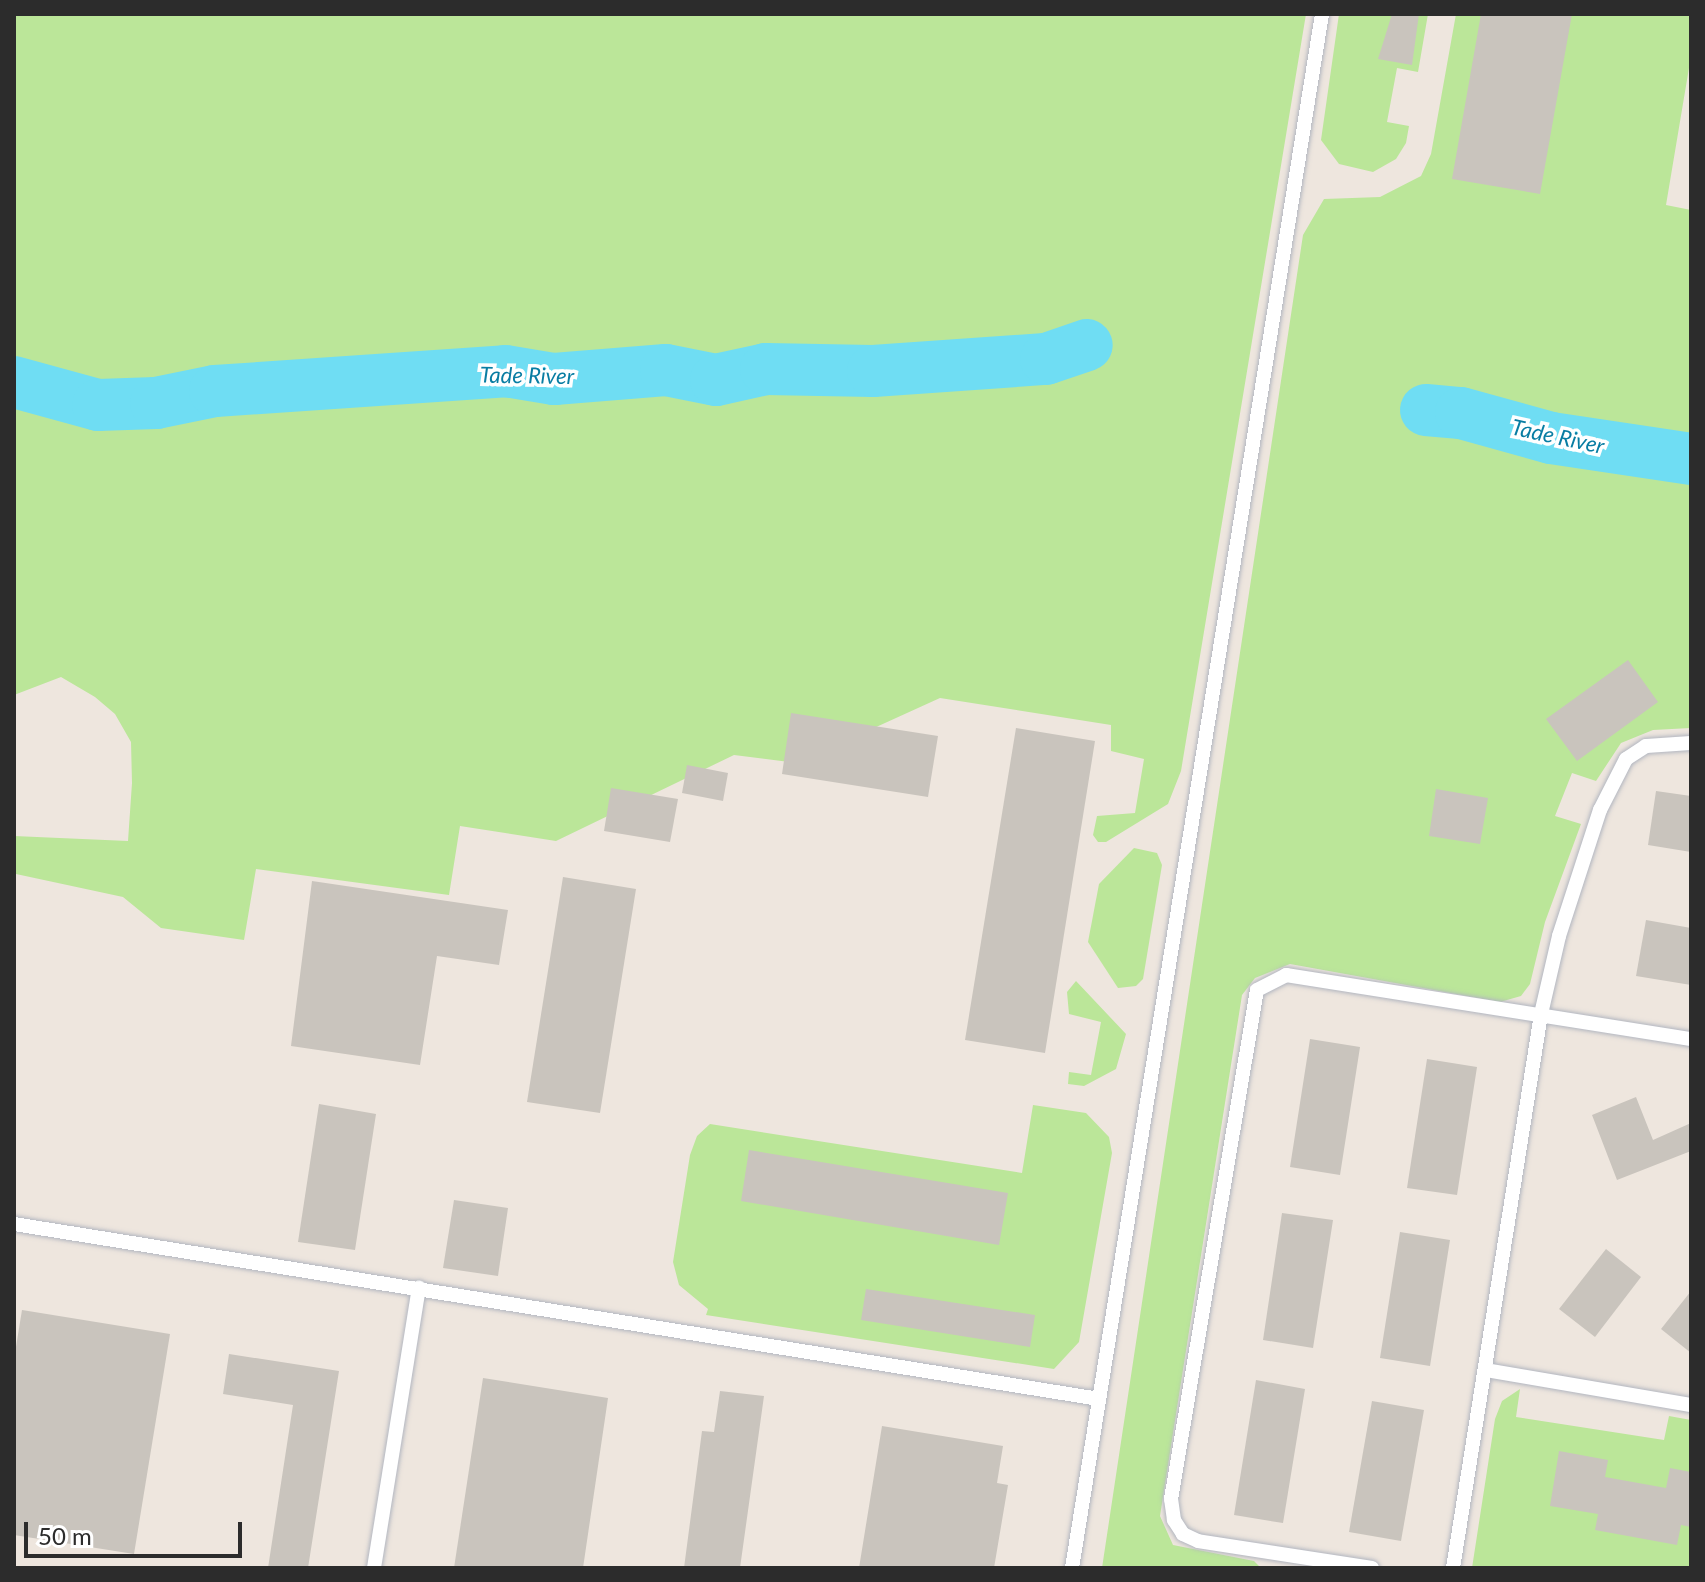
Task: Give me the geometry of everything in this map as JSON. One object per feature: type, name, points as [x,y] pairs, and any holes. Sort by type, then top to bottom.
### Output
[{"type":"lane","points":[[1072,1568],[1322,14]]},
{"type":"lane","points":[[1453,1568],[1541,1014],[1559,936],[1611,781],[1626,759],[1646,746],[1691,743]]},
{"type":"lane","points":[[1372,1568],[1198,1541],[1183,1534],[1174,1520],[1171,1499],[1251,1005],[1269,980],[1286,975],[1691,1039]]},
{"type":"lane","points":[[14,1224],[1099,1399]]},
{"type":"lane","points":[[374,1568],[419,1288]]},
{"type":"lane","points":[[1486,1370],[1691,1405]]},
{"type":"green space","points":[[14,14],[1306,14],[1181,771],[1168,804],[1106,842],[1098,842],[1093,835],[1097,816],[1135,813],[1144,759],[1111,751],[1111,725],[940,698],[797,763],[734,755],[556,841],[460,826],[449,895],[256,869],[244,940],[161,928],[123,897],[16,874],[14,836],[128,841],[132,783],[131,742],[115,714],[95,697],[61,677],[14,695]]},
{"type":"green space","points":[[1339,14],[1428,14],[1418,72],[1397,68],[1387,122],[1409,126],[1406,143],[1396,159],[1373,172],[1339,164],[1321,140]]},
{"type":"green space","points":[[1456,14],[1691,14],[1691,56],[1666,205],[1691,210],[1691,728],[1653,730],[1621,743],[1596,781],[1572,773],[1555,816],[1581,824],[1545,922],[1530,984],[1521,996],[1500,1002],[1290,964],[1255,978],[1242,995],[1160,1516],[1173,1545],[1254,1561],[1261,1568],[1102,1568],[1303,235],[1324,199],[1380,197],[1421,176],[1431,154]]},
{"type":"green space","points":[[1134,848],[1157,853],[1162,865],[1143,979],[1136,986],[1118,988],[1088,942],[1099,884]]},
{"type":"green space","points":[[1076,981],[1126,1034],[1116,1069],[1084,1086],[1068,1084],[1069,1072],[1091,1075],[1101,1022],[1069,1014],[1067,992]]},
{"type":"green space","points":[[1033,1105],[1086,1113],[1109,1137],[1112,1153],[1079,1342],[1054,1369],[706,1315],[708,1309],[679,1285],[673,1262],[690,1155],[697,1136],[710,1124],[1022,1173]]},
{"type":"green space","points":[[1520,1389],[1516,1417],[1664,1440],[1669,1416],[1691,1420],[1691,1568],[1472,1568],[1495,1419],[1502,1401]]},
{"type":"building","points":[[1392,14],[1419,14],[1412,65],[1378,59]]},
{"type":"building","points":[[1481,14],[1572,14],[1540,194],[1452,179]]},
{"type":"building","points":[[1628,660],[1658,702],[1577,761],[1546,719]]},
{"type":"building","points":[[791,713],[938,736],[928,797],[782,774]]},
{"type":"building","points":[[1016,728],[1095,741],[1045,1053],[965,1040]]},
{"type":"building","points":[[687,765],[728,773],[723,801],[682,793]]},
{"type":"building","points":[[611,788],[678,799],[670,842],[604,831]]},
{"type":"building","points":[[1436,789],[1488,798],[1480,844],[1429,836]]},
{"type":"building","points":[[1656,791],[1691,796],[1691,852],[1648,845]]},
{"type":"building","points":[[563,877],[636,889],[600,1113],[527,1102]]},
{"type":"building","points":[[312,881],[508,910],[499,965],[437,956],[420,1065],[291,1046]]},
{"type":"building","points":[[1646,920],[1691,928],[1691,985],[1636,976]]},
{"type":"building","points":[[1310,1039],[1360,1047],[1340,1175],[1290,1167]]},
{"type":"building","points":[[1427,1059],[1477,1067],[1457,1195],[1407,1188]]},
{"type":"building","points":[[1636,1097],[1653,1140],[1691,1123],[1691,1151],[1617,1180],[1592,1115]]},
{"type":"building","points":[[319,1104],[376,1114],[355,1250],[298,1242]]},
{"type":"building","points":[[749,1150],[1008,1193],[999,1245],[741,1201]]},
{"type":"building","points":[[454,1200],[508,1208],[498,1276],[443,1268]]},
{"type":"building","points":[[1282,1213],[1333,1220],[1313,1348],[1263,1340]]},
{"type":"building","points":[[1400,1232],[1450,1240],[1430,1366],[1380,1358]]},
{"type":"building","points":[[1606,1249],[1641,1277],[1595,1337],[1559,1309]]},
{"type":"building","points":[[866,1289],[1035,1315],[1030,1347],[861,1320]]},
{"type":"building","points":[[1691,1291],[1691,1353],[1661,1329]]},
{"type":"building","points":[[22,1310],[170,1334],[134,1554],[14,1535],[14,1359]]},
{"type":"building","points":[[229,1354],[339,1371],[308,1568],[268,1568],[293,1405],[223,1394]]},
{"type":"building","points":[[483,1378],[608,1398],[583,1568],[454,1568]]},
{"type":"building","points":[[1256,1380],[1305,1389],[1283,1523],[1234,1515]]},
{"type":"building","points":[[720,1391],[764,1396],[740,1568],[684,1568],[702,1431],[714,1432]]},
{"type":"building","points":[[1372,1401],[1424,1410],[1401,1541],[1349,1532]]},
{"type":"building","points":[[882,1426],[1003,1446],[997,1483],[1008,1485],[994,1568],[859,1568]]},
{"type":"building","points":[[1559,1451],[1608,1460],[1605,1477],[1666,1488],[1670,1468],[1691,1472],[1691,1527],[1681,1525],[1677,1545],[1595,1530],[1598,1514],[1550,1506]]},
{"type":"waterway","name":"Tade River","points":[[14,382],[98,405],[156,403],[215,391],[505,371],[554,379],[666,370],[716,380],[766,369],[873,371],[1046,359],[1087,345]]},
{"type":"waterway","name":"Tade River","points":[[1426,410],[1461,413],[1551,438],[1691,459]]}]
